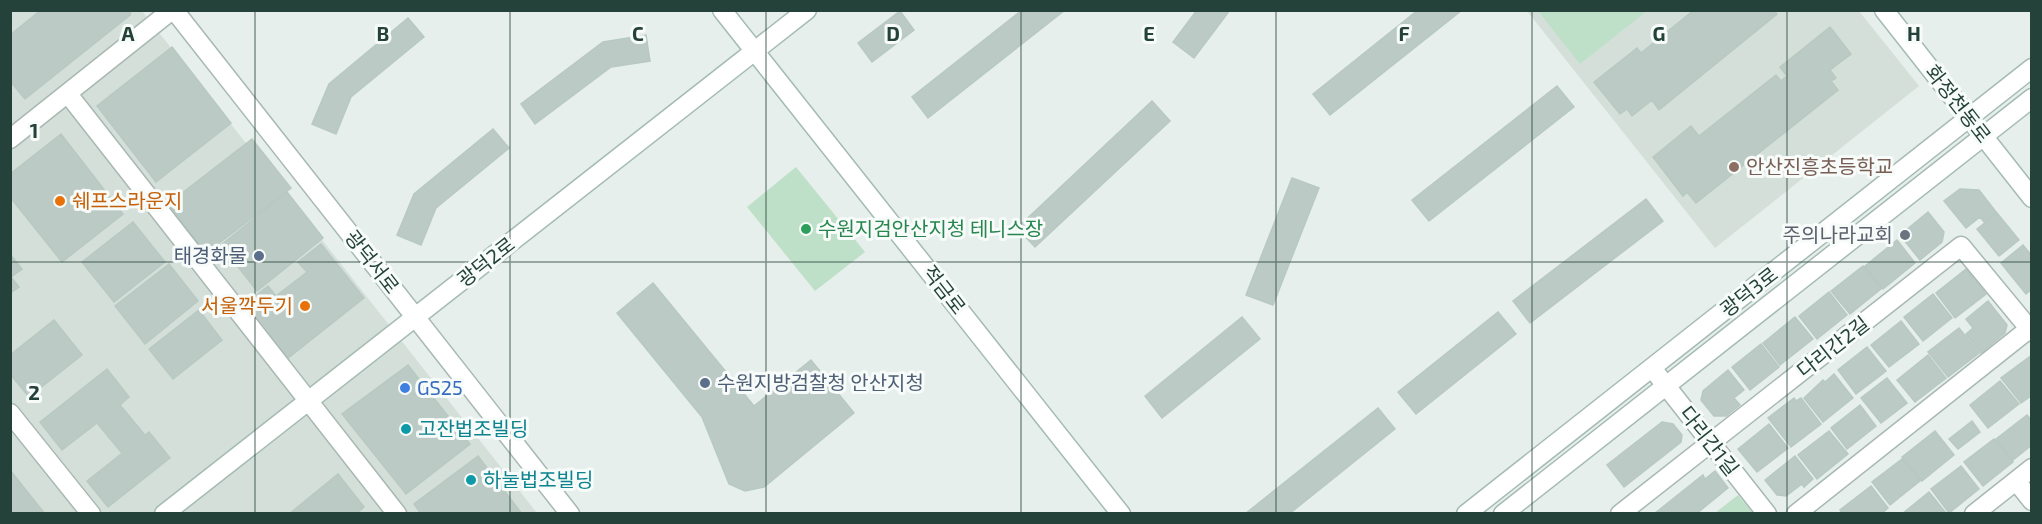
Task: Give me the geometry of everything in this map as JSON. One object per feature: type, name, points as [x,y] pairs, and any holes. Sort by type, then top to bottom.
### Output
[{"type":"street","points":[[10,139],[173,10]]},
{"type":"street","name":"광덕서로","points":[[173,10],[570,513]]},
{"type":"street","name":"적금로","points":[[723,10],[1121,513]]},
{"type":"street","name":"광덕2로","points":[[164,513],[807,10]]},
{"type":"street","name":"화정천동로","points":[[1884,10],[2031,198]]},
{"type":"street","name":"광덕3로","points":[[1466,513],[1970,119],[2031,68]]},
{"type":"street","points":[[68,94],[397,513]]},
{"type":"street","name":"광덕3로","points":[[1503,513],[2031,98]]},
{"type":"street","name":"다리간2길","points":[[1623,513],[1961,246],[2030,331],[1796,513]]},
{"type":"street","name":"다리간1길","points":[[1652,368],[1767,513]]},
{"type":"street","points":[[10,412],[91,513]]},
{"type":"street","points":[[1974,513],[2031,468]]},
{"type":"street","points":[[2016,481],[2031,501]]},
{"type":"shaded area","points":[[10,11],[142,11],[537,513],[11,513]]},
{"type":"shaded area","name":"안산진흥초등학교","points":[[1527,11],[1859,11],[1919,86],[1715,248]]},
{"type":"green space","points":[[1538,11],[1647,11],[1580,64]]},
{"type":"green space","name":"수원지검안산지청 테니스장","points":[[796,167],[865,252],[815,291],[747,207]]},
{"type":"green space","points":[[1738,495],[1753,513],[1715,513]]},
{"type":"building","points":[[41,10],[131,10],[130,15],[25,99],[10,81],[10,35]]},
{"type":"building","points":[[1022,10],[1065,10],[928,118],[912,97]]},
{"type":"building","points":[[1197,10],[1230,10],[1194,58],[1173,42]]},
{"type":"building","points":[[1418,10],[1462,10],[1330,115],[1313,94]]},
{"type":"building","points":[[1694,10],[1774,10],[1777,14],[1659,110],[1652,100],[1632,116],[1627,109],[1620,114],[1594,82],[1637,48],[1641,53]]},
{"type":"building","points":[[900,11],[914,30],[872,62],[858,43]]},
{"type":"building","points":[[408,18],[424,37],[351,97],[336,134],[312,124],[329,84]]},
{"type":"building","name":"안산진흥초등학교","points":[[1830,27],[1851,54],[1830,70],[1836,78],[1831,81],[1838,90],[1696,203],[1687,192],[1683,196],[1653,157],[1691,126],[1699,136],[1776,75],[1781,81],[1787,76],[1780,67]]},
{"type":"building","points":[[646,35],[650,61],[611,67],[535,124],[521,104],[603,42]]},
{"type":"building","points":[[172,47],[231,123],[156,182],[97,106]]},
{"type":"building","points":[[1557,86],[1574,107],[1429,221],[1412,200]]},
{"type":"building","points":[[1152,101],[1170,121],[1035,247],[1017,228]]},
{"type":"building","points":[[493,129],[509,148],[436,208],[421,245],[397,235],[414,194]]},
{"type":"building","points":[[61,134],[123,214],[62,262],[10,197],[10,174]]},
{"type":"building","points":[[252,139],[291,188],[206,253],[168,204]]},
{"type":"building","points":[[1292,178],[1319,188],[1273,305],[1246,295]]},
{"type":"building","points":[[1960,189],[1979,190],[1996,212],[1984,222],[1980,217],[1966,228],[1944,201]]},
{"type":"building","points":[[287,192],[323,238],[257,291],[221,245]]},
{"type":"building","points":[[1646,199],[1663,221],[1530,323],[1513,301]]},
{"type":"building","points":[[1928,212],[1944,232],[1942,242],[1920,260],[1900,235]]},
{"type":"building","points":[[1997,213],[2019,240],[1999,256],[1977,229]]},
{"type":"building","points":[[133,222],[165,262],[114,302],[82,262]]},
{"type":"building","points":[[1897,240],[1915,263],[1883,289],[1865,266]]},
{"type":"building","points":[[321,244],[364,298],[287,359],[244,305],[268,286],[276,296],[307,272],[298,262]]},
{"type":"building","points":[[2023,245],[2032,256],[2032,289],[2026,294],[2001,263]]},
{"type":"building","points":[[10,254],[22,269],[11,277],[19,287],[10,293]]},
{"type":"building","points":[[169,264],[198,301],[145,344],[115,306]]},
{"type":"building","points":[[1863,266],[1881,289],[1850,314],[1831,291]]},
{"type":"building","points":[[1966,269],[1986,294],[1955,318],[1936,293]]},
{"type":"building","name":"수원지방검찰청 안산지청","points":[[653,283],[754,406],[811,360],[854,413],[764,487],[745,491],[729,484],[702,417],[617,313]]},
{"type":"building","points":[[1829,292],[1847,315],[1817,339],[1799,316]]},
{"type":"building","points":[[1933,294],[1952,318],[1923,341],[1904,317]]},
{"type":"building","points":[[1988,301],[2007,325],[2005,333],[1981,353],[1966,334],[1973,328],[1966,319]]},
{"type":"building","points":[[199,310],[222,340],[173,379],[149,349]]},
{"type":"building","points":[[1498,312],[1516,334],[1416,414],[1398,392]]},
{"type":"building","points":[[1242,317],[1260,339],[1162,418],[1145,396]]},
{"type":"building","points":[[1795,317],[1813,339],[1780,365],[1763,343]]},
{"type":"building","points":[[54,320],[82,355],[29,397],[10,374],[10,355]]},
{"type":"building","points":[[1901,321],[1919,344],[1889,367],[1871,345]]},
{"type":"building","points":[[1959,328],[1979,353],[1948,377],[1928,352]]},
{"type":"building","points":[[1761,344],[1779,367],[1750,390],[1732,367]]},
{"type":"building","points":[[1867,347],[1886,371],[1856,394],[1838,370]]},
{"type":"building","points":[[1928,355],[1946,378],[1915,402],[1897,380]]},
{"type":"building","points":[[2032,355],[2032,395],[2021,403],[2001,378]]},
{"type":"building","name":"고잔법조빌딩","points":[[408,365],[470,444],[406,494],[342,414]]},
{"type":"building","points":[[107,369],[129,397],[120,405],[144,434],[121,452],[97,423],[62,450],[40,422]]},
{"type":"building","points":[[1728,370],[1744,390],[1734,398],[1740,405],[1726,416],[1714,416],[1701,400],[1703,391]]},
{"type":"building","points":[[1834,374],[1853,398],[1823,422],[1804,398],[1823,380],[1825,382]]},
{"type":"building","points":[[1887,378],[1907,403],[1881,423],[1861,398]]},
{"type":"building","points":[[2000,381],[2019,404],[1988,428],[1970,405]]},
{"type":"building","points":[[1794,398],[1796,401],[1801,398],[1821,424],[1791,447],[1768,418]]},
{"type":"building","points":[[1860,405],[1876,426],[1847,449],[1831,428]]},
{"type":"building","points":[[1378,408],[1395,429],[1289,514],[1245,514]]},
{"type":"building","points":[[2027,415],[2032,421],[2032,445],[2013,460],[1996,439]]},
{"type":"building","points":[[1972,421],[1980,432],[1958,449],[1949,439]]},
{"type":"building","points":[[1662,422],[1673,424],[1682,435],[1681,442],[1624,487],[1607,465]]},
{"type":"building","points":[[1769,424],[1788,448],[1757,472],[1738,449]]},
{"type":"building","points":[[1829,431],[1848,454],[1817,479],[1798,455]]},
{"type":"building","points":[[1935,431],[1954,455],[1922,481],[1902,457]]},
{"type":"building","points":[[149,432],[170,458],[108,507],[87,481]]},
{"type":"building","points":[[1994,439],[2013,462],[1983,486],[1964,462]]},
{"type":"building","name":"하눌법조빌딩","points":[[478,456],[522,514],[421,514],[414,504]]},
{"type":"building","points":[[1795,456],[1813,479],[1804,487],[1802,484],[1786,496],[1777,495],[1765,480]]},
{"type":"building","points":[[1902,459],[1920,481],[1890,505],[1872,482]]},
{"type":"building","points":[[1961,466],[1979,489],[1949,513],[1931,489]]},
{"type":"building","points":[[10,470],[45,514],[10,514]]},
{"type":"building","points":[[1715,471],[1728,488],[1696,514],[1654,514],[1703,475],[1705,479]]},
{"type":"building","points":[[338,474],[364,507],[356,514],[289,514]]},
{"type":"building","points":[[1871,486],[1888,508],[1881,514],[1842,514],[1840,510]]},
{"type":"building","points":[[1929,492],[1946,513],[1902,514]]},
{"type":"place","name":"안산진흥초등학교","points":[[1734,167]]},
{"type":"place","name":"쉐프스라운지","points":[[60,201]]},
{"type":"place","name":"수원지검안산지청 테니스장","points":[[806,229]]},
{"type":"place","name":"주의나라교회","points":[[1905,235]]},
{"type":"place","name":"태경화물","points":[[259,256]]},
{"type":"place","name":"서울깍두기","points":[[305,306]]},
{"type":"place","name":"수원지방검찰청 안산지청","points":[[705,383]]},
{"type":"place","name":"GS25","points":[[405,388]]},
{"type":"place","name":"고잔법조빌딩","points":[[406,429]]},
{"type":"place","name":"하눌법조빌딩","points":[[471,480]]}]
